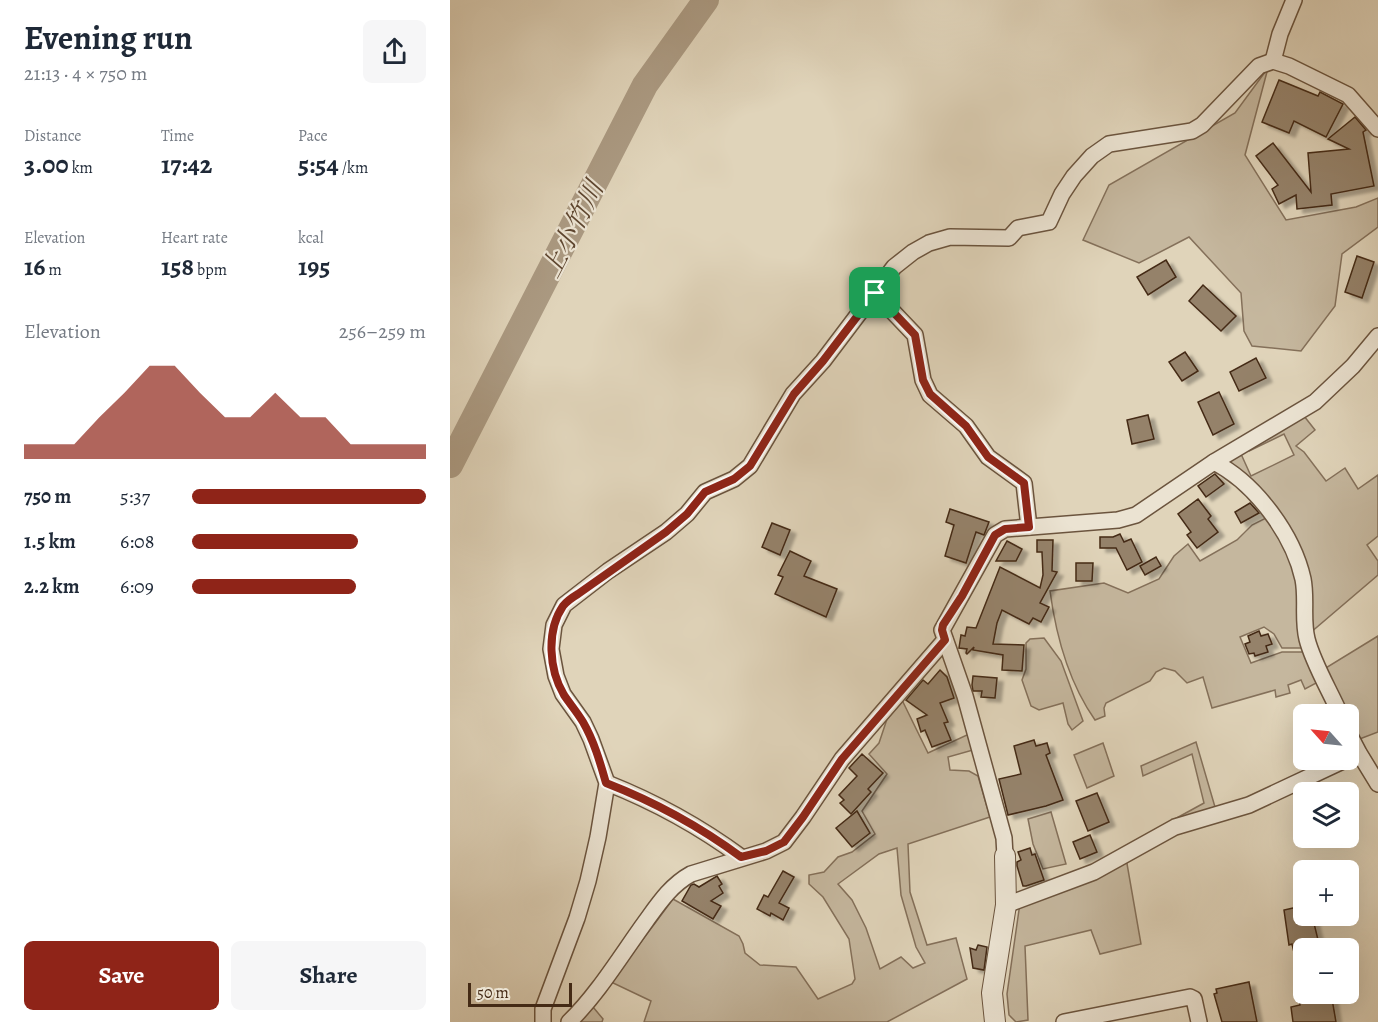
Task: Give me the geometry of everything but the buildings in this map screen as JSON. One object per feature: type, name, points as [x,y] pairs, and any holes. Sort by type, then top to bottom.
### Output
[{"type":"street","points":[[1273,61],[1280,34],[1294,0]]},
{"type":"street","points":[[543,1022],[543,1009],[577,918],[588,881],[598,837],[606,783],[591,739],[583,722],[563,694],[556,676],[551,650],[554,625],[564,605],[608,571],[666,532],[687,514],[705,492],[734,479],[750,466],[794,394],[823,361],[894,267],[913,252],[929,243],[950,237],[1009,238],[1018,228],[1049,222],[1062,194],[1092,156],[1109,144],[1192,131],[1202,125],[1259,66],[1273,61],[1348,95],[1378,129]]},
{"type":"street","points":[[875,293],[915,335],[923,380],[930,394],[966,426],[988,457],[1024,483],[1029,527]]},
{"type":"street","points":[[994,1021],[993,993],[1006,905],[1004,837],[965,696],[942,630],[943,625],[962,596],[995,535],[1005,529],[1118,520],[1130,517],[1326,393],[1378,336]]},
{"type":"street","points":[[1214,462],[1252,489],[1288,539],[1303,580],[1307,640],[1336,704]]},
{"type":"street","points":[[569,1022],[670,890],[681,879],[741,857],[766,851],[784,842],[842,759],[945,640]]},
{"type":"street","points":[[1359,765],[1378,784]]},
{"type":"street","points":[[1006,905],[1094,872],[1174,827],[1249,805],[1323,770]]},
{"type":"street","points":[[606,783],[647,799],[711,834],[741,857]]},
{"type":"street","points":[[1064,1022],[1190,997],[1194,999],[1198,1022]]},
{"type":"shaded area","points":[[1268,68],[1245,155],[1286,220],[1356,207],[1378,198],[1378,227],[1342,254],[1335,306],[1301,351],[1252,346],[1244,331],[1241,293],[1189,237],[1139,263],[1083,240],[1109,185],[1235,113]]},
{"type":"shaded area","points":[[1304,416],[1315,430],[1296,446],[1304,452],[1326,481],[1345,468],[1358,489],[1378,475],[1378,536],[1367,545],[1378,561],[1378,575],[1310,633],[1303,566],[1224,462],[1241,454],[1251,476],[1294,455],[1284,434],[1249,451],[1254,445]]},
{"type":"shaded area","points":[[1268,517],[1293,556],[1307,648],[1282,648],[1274,634],[1264,627],[1240,637],[1251,663],[1282,652],[1308,652],[1320,681],[1305,689],[1301,680],[1288,685],[1290,693],[1276,697],[1275,690],[1212,708],[1203,677],[1187,683],[1175,671],[1164,668],[1156,672],[1150,681],[1106,703],[1105,716],[1095,720],[1078,691],[1065,658],[1050,591],[1104,583],[1128,593],[1159,579],[1174,556],[1188,544],[1200,561],[1237,540],[1252,525]]},
{"type":"shaded area","points":[[1378,636],[1378,732],[1359,739],[1359,704],[1340,704],[1324,669]]},
{"type":"shaded area","points":[[1044,638],[1061,661],[1083,721],[1072,730],[1068,724],[1063,703],[1039,710],[1031,706],[1022,680],[1026,669],[1026,643],[1030,639]]},
{"type":"shaded area","points":[[902,700],[928,753],[969,734],[973,750],[948,757],[950,770],[969,771],[978,776],[990,817],[908,844],[910,892],[927,945],[956,938],[967,979],[887,1022],[644,1022],[651,1001],[611,982],[673,899],[739,936],[745,953],[760,965],[796,967],[818,999],[852,984],[855,979],[849,939],[823,897],[809,884],[809,875],[824,872],[838,857],[852,852],[875,834],[862,811],[887,774],[869,754],[879,743],[887,719]],"holes":[[[897,848],[901,895],[916,947],[925,963],[913,968],[901,957],[880,969],[866,928],[852,900],[838,884],[879,854]]]},
{"type":"shaded area","points":[[1196,742],[1215,807],[1173,820],[1204,803],[1192,754],[1143,776],[1141,766]]},
{"type":"shaded area","points":[[1103,743],[1114,776],[1087,788],[1074,755]]},
{"type":"shaded area","points":[[1051,812],[1066,864],[1043,869],[1033,844],[1028,819]]},
{"type":"shaded area","points":[[1126,858],[1141,944],[1100,954],[1091,930],[1025,946],[1028,1020],[1016,1022],[1009,1015],[1007,994],[1020,903]]},
{"type":"shaded area","points":[[593,1007],[603,1019],[602,1022],[579,1022]]},
{"type":"waterway","name":"上小竹川","points":[[450,465],[645,85],[706,0]]},
{"type":"route","points":[[875,293],[915,335],[923,380],[930,394],[966,426],[988,457],[1024,483],[1029,527],[1005,529],[995,535],[962,596],[943,625],[945,640],[842,759],[792,833],[776,847],[741,857],[711,834],[647,799],[606,783],[591,739],[583,722],[563,694],[556,676],[551,650],[554,625],[564,605],[608,571],[666,532],[687,514],[705,492],[734,479],[750,466],[794,394],[823,361],[875,293]]}]
